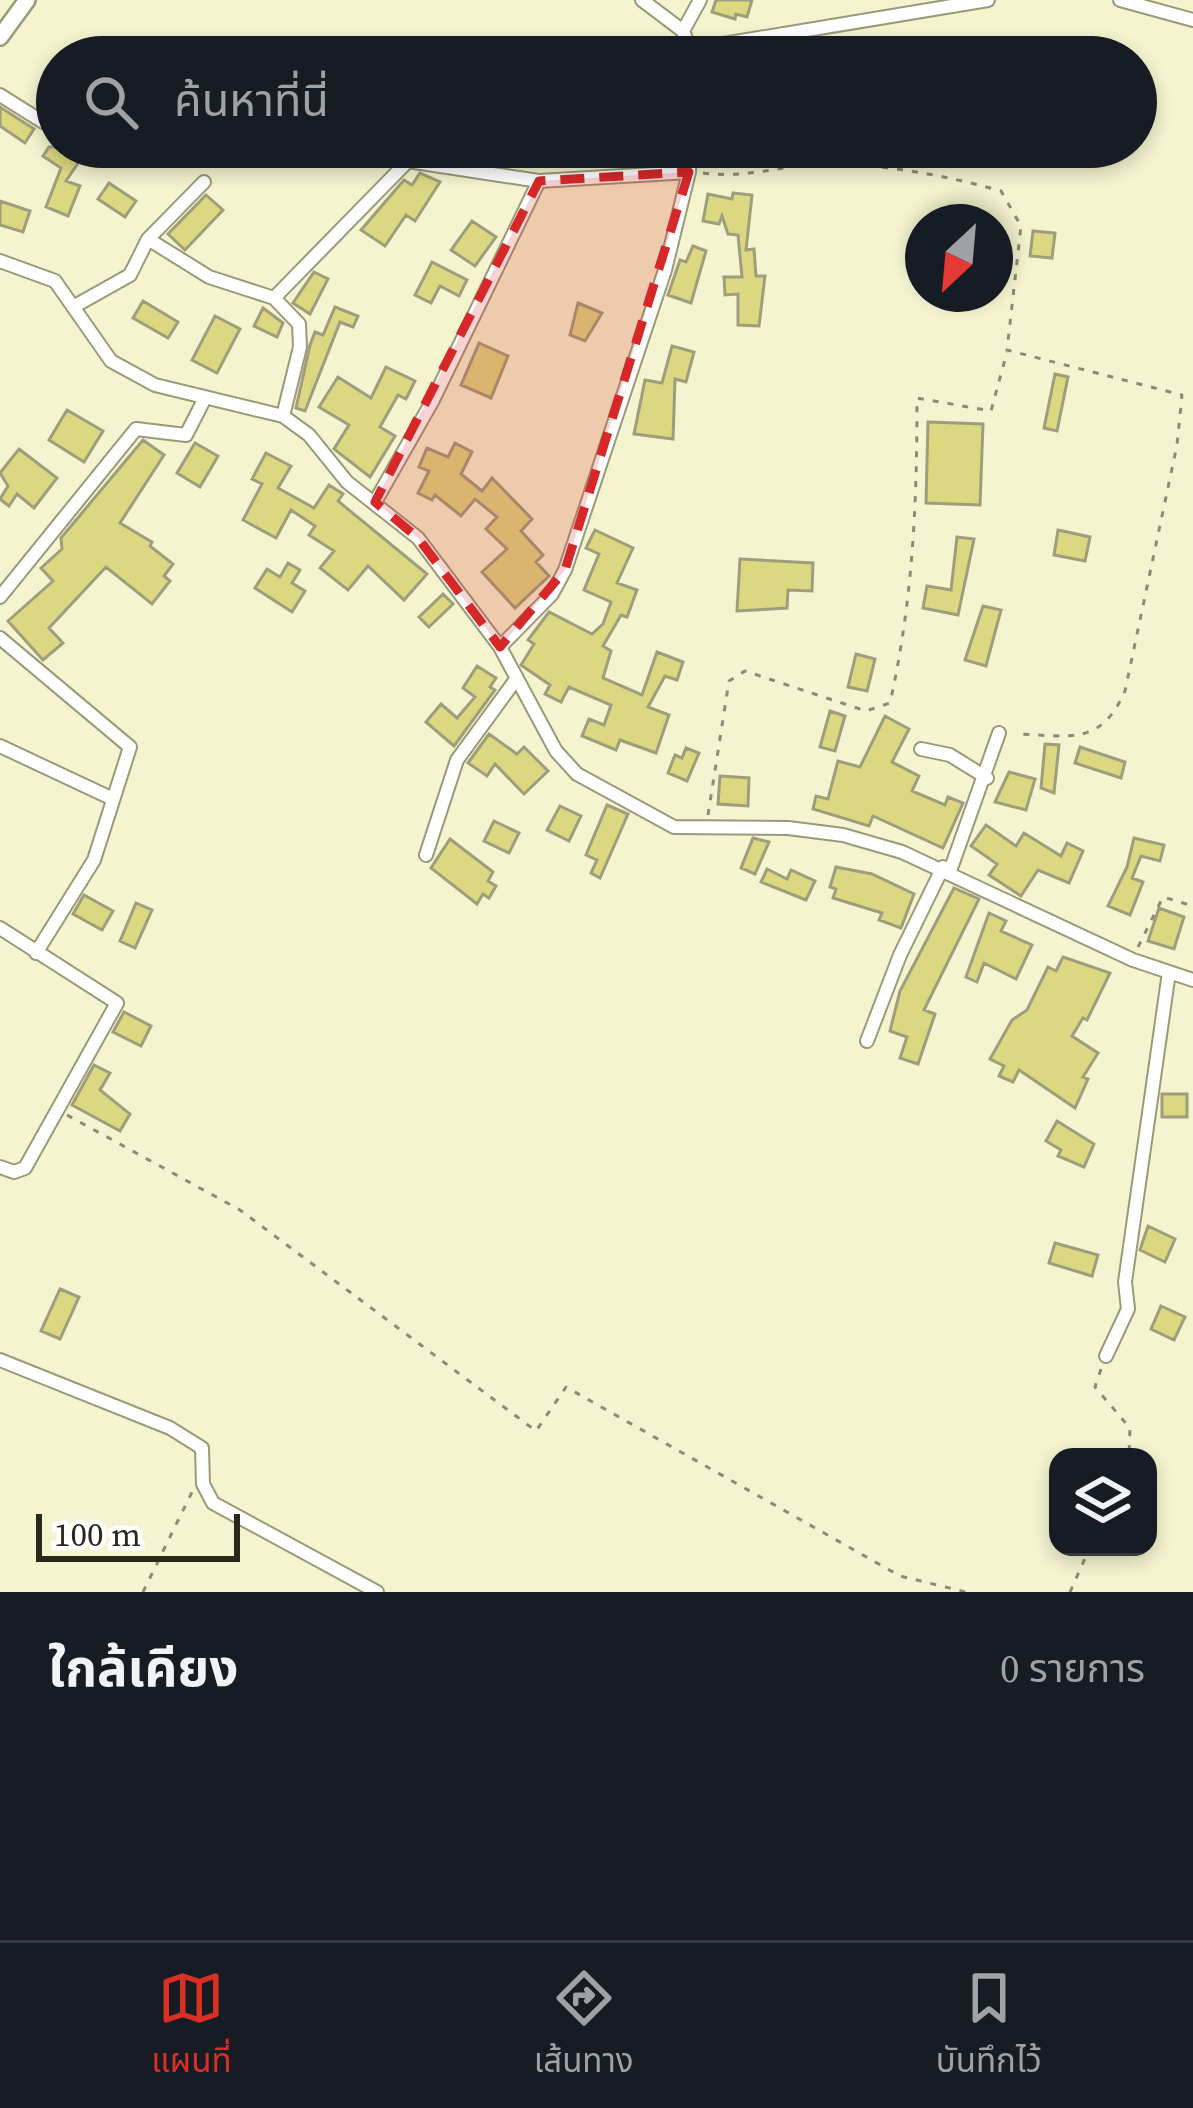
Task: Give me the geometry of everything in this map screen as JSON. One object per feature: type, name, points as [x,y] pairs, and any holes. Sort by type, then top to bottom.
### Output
[{"type":"street","points":[[1,33],[27,0]]},
{"type":"street","points":[[643,0],[685,36]]},
{"type":"street","points":[[683,31],[700,0]]},
{"type":"street","points":[[788,36],[988,0]]},
{"type":"street","points":[[1120,0],[1193,20]]},
{"type":"street","points":[[0,94],[36,117]]},
{"type":"street","points":[[274,298],[400,168]]},
{"type":"street","points":[[453,168],[539,181],[689,172]]},
{"type":"street","points":[[500,646],[552,594],[566,571],[665,269],[689,168]]},
{"type":"street","points":[[375,502],[433,400],[539,181]]},
{"type":"street","points":[[73,307],[130,275],[148,239],[204,182]]},
{"type":"street","points":[[148,239],[209,277],[274,298],[299,324],[283,416]]},
{"type":"street","points":[[0,261],[55,281],[111,361],[155,385],[283,416],[309,435],[346,482],[418,538],[500,646],[556,751],[577,774],[674,827],[843,835],[946,869],[1133,960],[1193,980]]},
{"type":"street","points":[[0,597],[136,429],[186,435],[205,398]]},
{"type":"street","points":[[0,638],[130,747],[94,860],[36,953]]},
{"type":"street","points":[[426,855],[458,760],[517,678]]},
{"type":"street","points":[[867,1041],[900,955],[987,778],[999,734]]},
{"type":"street","points":[[0,746],[113,799]]},
{"type":"street","points":[[921,749],[950,755],[987,778]]},
{"type":"street","points":[[0,928],[117,1003],[25,1168],[14,1172],[0,1167]]},
{"type":"street","points":[[1106,1356],[1129,1309],[1125,1282],[1169,972]]},
{"type":"street","points":[[0,1360],[170,1428],[202,1448],[202,1484],[213,1503],[377,1592]]},
{"type":"path","points":[[689,172],[735,178],[798,168]]},
{"type":"path","points":[[706,829],[729,680],[745,671],[866,711],[890,704],[909,619],[917,531],[917,398],[991,411],[1007,350],[1021,226],[1001,191],[950,177],[862,168]]},
{"type":"path","points":[[999,734],[1089,735],[1113,718],[1125,691],[1167,490],[1181,395],[1007,350]]},
{"type":"path","points":[[1133,960],[1152,910],[1163,897],[1193,906]]},
{"type":"path","points":[[57,1110],[240,1210],[536,1431],[566,1387],[900,1576],[966,1592]]},
{"type":"path","points":[[1106,1356],[1095,1387],[1130,1428],[1129,1448]]},
{"type":"path","points":[[143,1592],[190,1493],[202,1484]]},
{"type":"path","points":[[1070,1592],[1086,1556]]},
{"type":"highlighted area","points":[[689,172],[565,570],[500,647],[418,538],[375,502],[539,181]]},
{"type":"building","points":[[716,0],[752,0],[747,17],[736,14],[735,19],[712,12]]},
{"type":"building","points":[[0,107],[34,129],[25,143],[0,126]]},
{"type":"building","points":[[61,168],[75,168],[66,181],[80,186],[68,216],[46,207]]},
{"type":"building","points":[[420,173],[440,182],[415,221],[406,215],[385,246],[361,230],[404,180],[412,185]]},
{"type":"building","points":[[109,183],[136,201],[125,217],[98,199]]},
{"type":"building","points":[[733,193],[752,195],[746,250],[754,249],[756,276],[765,276],[759,326],[738,325],[738,294],[725,295],[724,277],[742,277],[738,235],[728,234],[722,216],[719,224],[703,221],[708,194],[732,199]]},
{"type":"building","points":[[206,195],[223,210],[185,250],[168,234]]},
{"type":"building","points":[[0,201],[30,211],[23,232],[0,225]]},
{"type":"building","points":[[472,221],[496,237],[475,266],[451,250]]},
{"type":"building","points":[[1033,231],[1055,233],[1052,258],[1030,256]]},
{"type":"building","points":[[693,246],[706,251],[691,303],[668,295],[680,260],[686,262]]},
{"type":"building","points":[[432,262],[467,280],[459,296],[440,286],[431,303],[415,295]]},
{"type":"building","points":[[314,272],[328,279],[310,314],[293,303]]},
{"type":"building","points":[[143,301],[178,322],[168,338],[133,318]]},
{"type":"building","points":[[578,303],[602,313],[585,341],[570,335]]},
{"type":"building","points":[[335,307],[358,316],[353,327],[340,322],[305,411],[296,408],[315,332],[323,335]]},
{"type":"building","points":[[263,308],[283,323],[277,337],[254,326]]},
{"type":"building","points":[[215,316],[240,329],[217,373],[192,360]]},
{"type":"building","points":[[479,343],[508,356],[491,398],[461,385]]},
{"type":"building","points":[[672,346],[694,352],[686,382],[675,379],[673,439],[634,434],[645,380],[662,383]]},
{"type":"building","points":[[386,367],[415,381],[406,399],[398,395],[380,427],[395,436],[370,477],[334,449],[349,425],[319,407],[338,377],[371,398]]},
{"type":"building","points":[[1055,374],[1068,377],[1057,431],[1044,428]]},
{"type":"building","points":[[67,410],[103,431],[84,462],[49,440]]},
{"type":"building","points":[[928,422],[983,424],[980,505],[926,503]]},
{"type":"building","points":[[143,440],[164,455],[120,523],[152,542],[150,546],[173,564],[164,576],[170,581],[152,604],[106,567],[49,628],[63,643],[43,660],[8,621],[53,581],[41,568],[62,549],[61,538]]},
{"type":"building","points":[[195,443],[218,456],[200,487],[177,473]]},
{"type":"building","points":[[455,443],[472,452],[461,474],[482,491],[492,478],[532,519],[521,531],[543,555],[536,562],[549,576],[515,608],[482,572],[507,549],[486,529],[497,517],[475,499],[461,516],[435,495],[432,500],[418,493],[429,471],[419,467],[427,448],[448,457]]},
{"type":"building","points":[[19,449],[57,478],[34,508],[17,494],[9,506],[0,499],[8,486],[0,473]]},
{"type":"building","points":[[266,453],[291,466],[278,488],[314,508],[329,485],[343,494],[338,501],[427,574],[404,600],[368,566],[348,590],[320,568],[334,551],[309,535],[315,526],[291,510],[276,538],[243,520],[262,484],[252,479]]},
{"type":"building","points":[[595,530],[633,548],[617,583],[637,590],[627,617],[621,615],[603,646],[611,651],[603,678],[642,695],[657,652],[683,662],[677,680],[665,676],[648,707],[669,715],[656,753],[620,740],[616,750],[582,736],[589,719],[604,725],[611,705],[569,687],[561,702],[545,694],[550,685],[521,665],[534,644],[528,640],[549,612],[592,634],[603,624],[611,602],[584,590],[599,554],[586,548]]},
{"type":"building","points":[[1058,530],[1090,537],[1085,561],[1054,555]]},
{"type":"building","points":[[957,537],[974,539],[958,615],[923,608],[927,586],[951,590]]},
{"type":"building","points":[[740,559],[813,563],[812,591],[788,590],[787,608],[737,611]]},
{"type":"building","points":[[288,563],[300,570],[292,583],[305,591],[292,612],[255,588],[267,569],[280,577]]},
{"type":"building","points":[[443,594],[453,604],[429,627],[419,617]]},
{"type":"building","points":[[983,606],[1001,610],[986,666],[965,660]]},
{"type":"building","points":[[856,654],[875,659],[867,691],[848,687]]},
{"type":"building","points":[[477,666],[496,678],[490,687],[495,690],[454,746],[426,722],[441,704],[457,718],[475,697],[463,688]]},
{"type":"building","points":[[830,711],[845,716],[835,751],[820,747]]},
{"type":"building","points":[[885,716],[909,729],[892,762],[919,776],[912,791],[945,805],[948,797],[963,803],[943,848],[873,816],[869,826],[813,809],[816,796],[828,799],[838,761],[860,767]]},
{"type":"building","points":[[489,734],[517,754],[524,747],[548,771],[524,794],[495,764],[487,776],[468,763]]},
{"type":"building","points":[[1045,744],[1059,745],[1054,793],[1041,788]]},
{"type":"building","points":[[1080,747],[1125,762],[1121,778],[1075,763]]},
{"type":"building","points":[[686,748],[699,753],[687,781],[668,773],[675,755],[682,758]]},
{"type":"building","points":[[1009,772],[1035,779],[1026,810],[995,802]]},
{"type":"building","points":[[720,776],[749,778],[748,806],[718,804]]},
{"type":"building","points":[[607,805],[628,814],[600,878],[591,873],[597,860],[586,855]]},
{"type":"building","points":[[560,806],[581,816],[569,841],[547,830]]},
{"type":"building","points":[[494,821],[519,833],[509,853],[484,841]]},
{"type":"building","points":[[986,825],[1016,846],[1024,833],[1061,856],[1067,843],[1083,851],[1069,883],[1038,870],[1021,896],[989,875],[997,864],[971,846]]},
{"type":"building","points":[[753,838],[769,842],[755,874],[741,868]]},
{"type":"building","points":[[1134,838],[1164,845],[1160,861],[1141,856],[1132,878],[1143,882],[1130,915],[1108,906],[1127,867]]},
{"type":"building","points":[[450,839],[493,872],[488,881],[496,886],[489,898],[483,894],[477,904],[431,868]]},
{"type":"building","points":[[836,867],[872,874],[914,894],[901,928],[879,920],[882,913],[833,898],[836,889],[830,887]]},
{"type":"building","points":[[767,869],[787,879],[791,870],[815,881],[806,900],[761,882]]},
{"type":"building","points":[[954,888],[979,899],[924,1010],[935,1014],[918,1064],[900,1058],[907,1037],[890,1031],[900,991]]},
{"type":"building","points":[[84,895],[113,911],[102,930],[73,914]]},
{"type":"building","points":[[136,903],[152,910],[135,948],[120,941]]},
{"type":"building","points":[[1159,908],[1184,917],[1174,949],[1148,941]]},
{"type":"building","points":[[989,913],[1006,921],[1001,931],[1032,945],[1016,979],[984,963],[977,982],[966,977]]},
{"type":"building","points":[[1063,957],[1110,973],[1087,1020],[1083,1018],[1072,1036],[1098,1053],[1083,1077],[1088,1079],[1075,1108],[1019,1070],[1013,1082],[999,1076],[1004,1066],[990,1059],[1012,1020],[1027,1010],[1048,967],[1056,971]]},
{"type":"building","points":[[124,1012],[151,1026],[141,1046],[113,1032]]},
{"type":"building","points":[[94,1065],[110,1073],[100,1090],[130,1114],[120,1131],[72,1105]]},
{"type":"building","points":[[1162,1094],[1187,1094],[1187,1117],[1162,1117]]},
{"type":"building","points":[[1057,1121],[1094,1144],[1084,1167],[1058,1156],[1061,1150],[1046,1141]]},
{"type":"building","points":[[1148,1226],[1175,1239],[1165,1262],[1140,1250]]},
{"type":"building","points":[[1055,1243],[1098,1255],[1092,1276],[1049,1263]]},
{"type":"building","points":[[60,1289],[79,1297],[60,1339],[41,1331]]},
{"type":"building","points":[[1161,1306],[1185,1317],[1174,1340],[1151,1329]]}]
